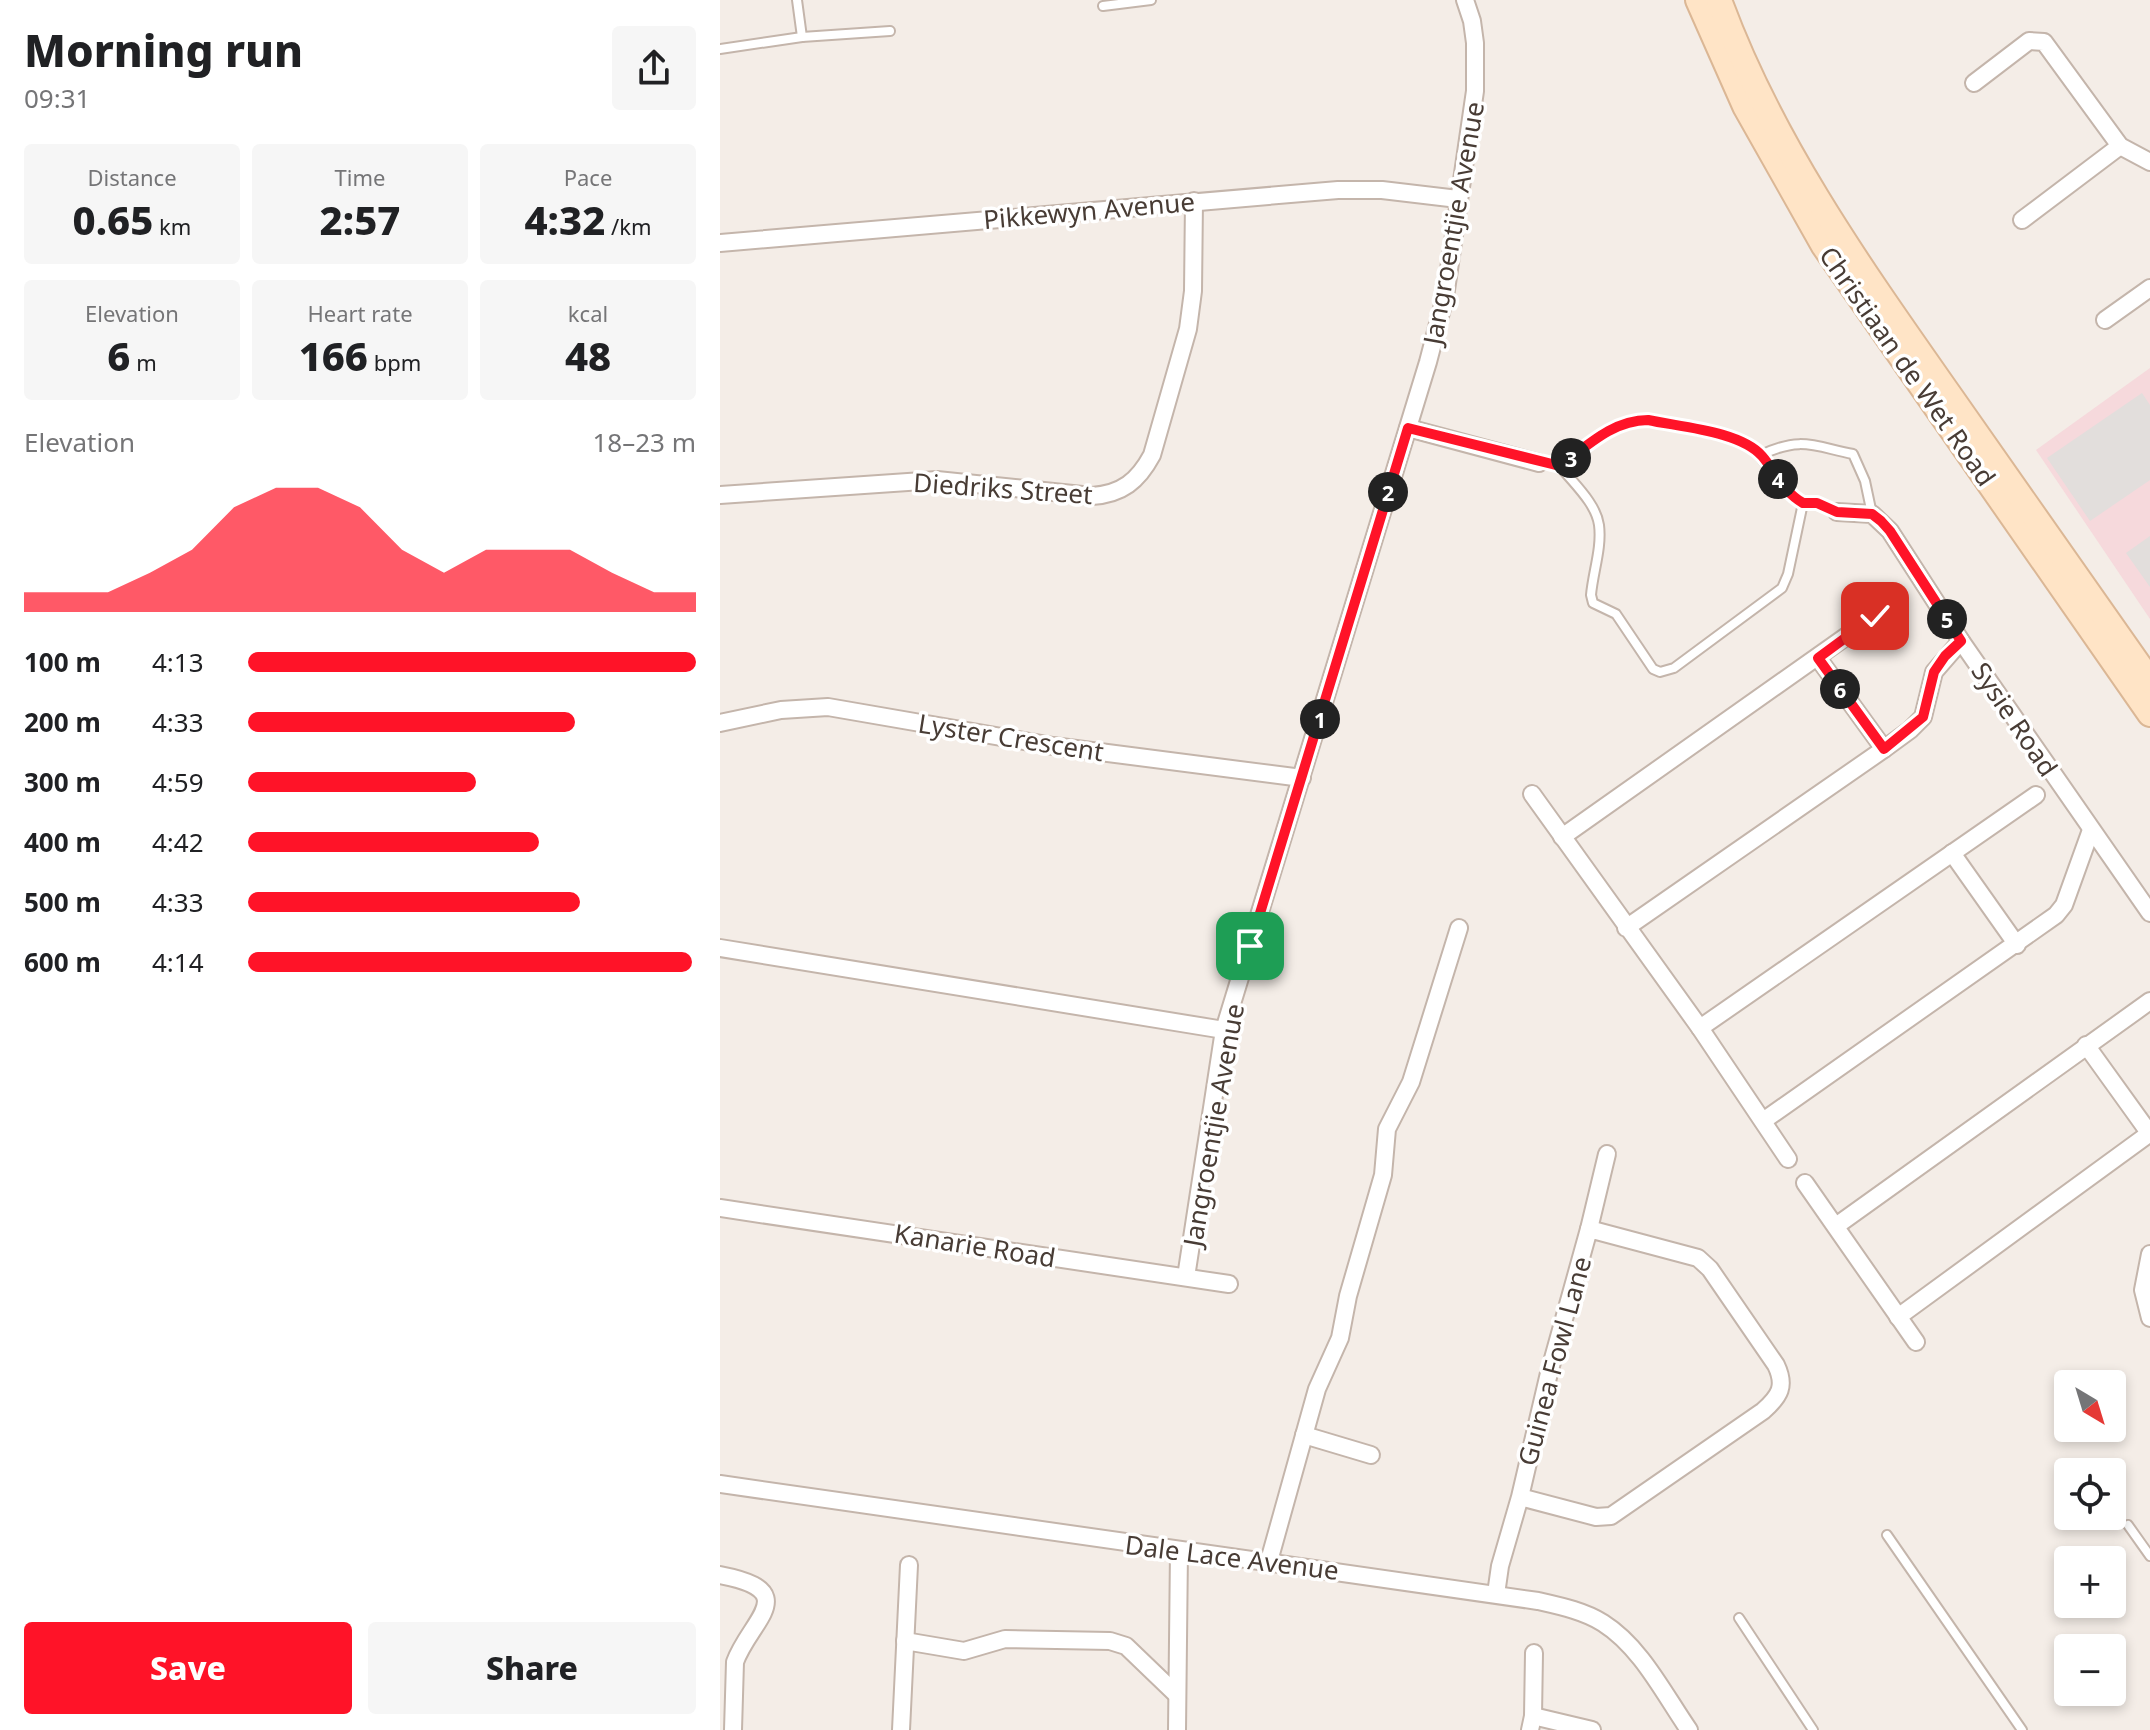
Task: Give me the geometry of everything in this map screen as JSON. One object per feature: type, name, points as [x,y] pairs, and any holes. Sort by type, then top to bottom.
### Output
[{"type":"main road","name":"Christiaan de Wet Road","points":[[1698,0],[1745,106],[1824,246],[2150,714]]},
{"type":"main road","name":"Christiaan de Wet Road","points":[[1719,0],[1760,94],[1833,224],[1895,318],[2150,681]]},
{"type":"street","name":"Jangroentjie Avenue","points":[[1186,1277],[1224,1030],[1445,297],[1475,91],[1475,43],[1465,0]]},
{"type":"street","points":[[1974,83],[2029,41],[2044,42],[2120,146],[2150,162]]},
{"type":"street","points":[[2022,220],[2120,146]]},
{"type":"street","name":"Pikkewyn Avenue","points":[[720,243],[1338,190],[1382,190],[1458,199]]},
{"type":"street","name":"Diedriks Street","points":[[720,495],[937,480],[1092,496],[1108,495],[1126,488],[1143,471],[1152,455],[1188,329],[1193,291],[1194,201]]},
{"type":"street","points":[[2105,320],[2150,288]]},
{"type":"street","points":[[1408,428],[1539,463]]},
{"type":"street","points":[[1837,512],[1872,514]]},
{"type":"street","name":"Sysie Road","points":[[1872,514],[1890,531],[1961,641],[2150,913]]},
{"type":"street","points":[[1562,837],[1875,616]]},
{"type":"street","points":[[1626,928],[1884,749],[1923,717],[1934,672],[1961,641]]},
{"type":"street","points":[[1818,658],[1884,749]]},
{"type":"street","name":"Lyster Crescent","points":[[720,723],[781,710],[828,707],[1053,746],[1302,778]]},
{"type":"street","points":[[1532,794],[1700,1028],[1788,1159]]},
{"type":"street","points":[[1700,1028],[2036,795]]},
{"type":"street","points":[[1763,1121],[2047,924],[2064,905],[2091,830]]},
{"type":"street","points":[[1952,853],[2017,945]]},
{"type":"street","points":[[1269,1561],[1317,1389],[1340,1338],[1348,1296],[1383,1175],[1387,1129],[1411,1082],[1459,928]]},
{"type":"street","points":[[720,948],[1224,1030]]},
{"type":"street","points":[[1836,1226],[2150,1001]]},
{"type":"street","points":[[1898,1317],[2150,1133],[2086,1045]]},
{"type":"street","points":[[1589,1229],[1607,1154]]},
{"type":"street","points":[[1805,1183],[1916,1342]]},
{"type":"street","name":"Kanarie Road","points":[[720,1208],[1229,1284]]},
{"type":"street","name":"Guinea Fowl Lane","points":[[1496,1594],[1500,1566],[1520,1497],[1549,1373],[1589,1229],[1691,1254],[1704,1262],[1776,1365],[1782,1380],[1779,1395],[1763,1411],[1611,1516],[1596,1517],[1520,1497]]},
{"type":"street","points":[[2150,1254],[2143,1290],[2150,1318]]},
{"type":"street","points":[[1304,1435],[1371,1455]]},
{"type":"street","name":"Dale Lace Avenue","points":[[720,1484],[1496,1594],[1579,1611],[1602,1622],[1622,1637],[1689,1730]]},
{"type":"street","points":[[1177,1730],[1179,1551]]},
{"type":"street","points":[[901,1730],[909,1565]]},
{"type":"street","points":[[720,1575],[746,1580],[757,1586],[764,1594],[766,1606],[735,1662],[733,1730]]},
{"type":"street","points":[[905,1641],[964,1651],[1005,1639],[1110,1641],[1126,1646],[1177,1695]]},
{"type":"street","points":[[1534,1653],[1531,1723],[1592,1730]]},
{"type":"lane","points":[[797,0],[802,37]]},
{"type":"lane","points":[[1103,6],[1151,0]]},
{"type":"lane","points":[[720,49],[802,37],[890,31]]},
{"type":"lane","points":[[1560,466],[1602,434],[1634,420],[1648,420],[1738,439],[1761,455],[1785,490],[1803,503],[1817,503],[1837,512]]},
{"type":"lane","points":[[1761,455],[1782,445],[1799,442],[1853,454],[1865,481],[1872,514]]},
{"type":"lane","points":[[1539,463],[1560,466],[1589,502],[1599,522],[1591,595],[1593,603],[1616,614],[1653,669],[1660,672],[1674,668],[1782,588],[1788,574],[1803,503]]},
{"type":"lane","points":[[2128,1525],[2150,1556]]},
{"type":"lane","points":[[1887,1535],[2022,1730]]},
{"type":"lane","points":[[1739,1618],[1813,1730]]},
{"type":"shaded area","points":[[2150,368],[2150,619],[2036,450]]},
{"type":"shaded area","points":[[2142,393],[2150,405],[2150,480],[2090,521],[2047,458]]},
{"type":"shaded area","points":[[2150,536],[2150,587],[2126,553]]},
{"type":"route","points":[[1250,946],[1408,428],[1560,466],[1617,426],[1634,420],[1648,420],[1738,439],[1761,455],[1793,498],[1803,503],[1817,503],[1837,512],[1872,514],[1890,531],[1961,641],[1934,672],[1923,717],[1884,749],[1818,658],[1875,616]]}]
